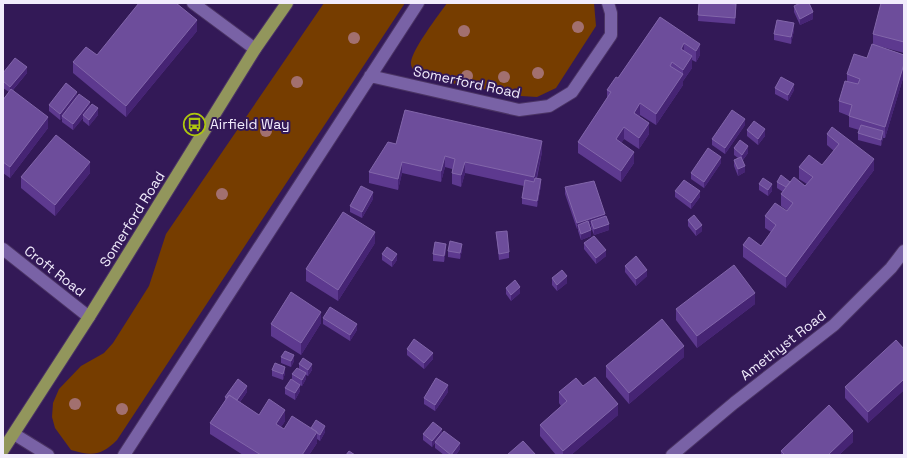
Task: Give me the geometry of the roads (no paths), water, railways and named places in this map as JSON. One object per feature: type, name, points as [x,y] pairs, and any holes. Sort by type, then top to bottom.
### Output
[{"type":"main road","name":"Somerford Road","points":[[3,450],[89,317],[255,49],[287,3]]},
{"type":"street","points":[[193,3],[255,49]]},
{"type":"street","points":[[124,455],[418,3]]},
{"type":"street","name":"Somerford Road","points":[[370,76],[519,110],[549,106],[572,92],[611,35],[611,13],[608,3]]},
{"type":"street","name":"Croft Road","points":[[3,249],[89,317]]},
{"type":"street","name":"Amethyst Road","points":[[672,455],[734,403],[834,325],[891,268],[904,251]]},
{"type":"street","points":[[14,434],[48,455]]},
{"type":"place","name":"Airfield Way","points":[[195,124]]}]
